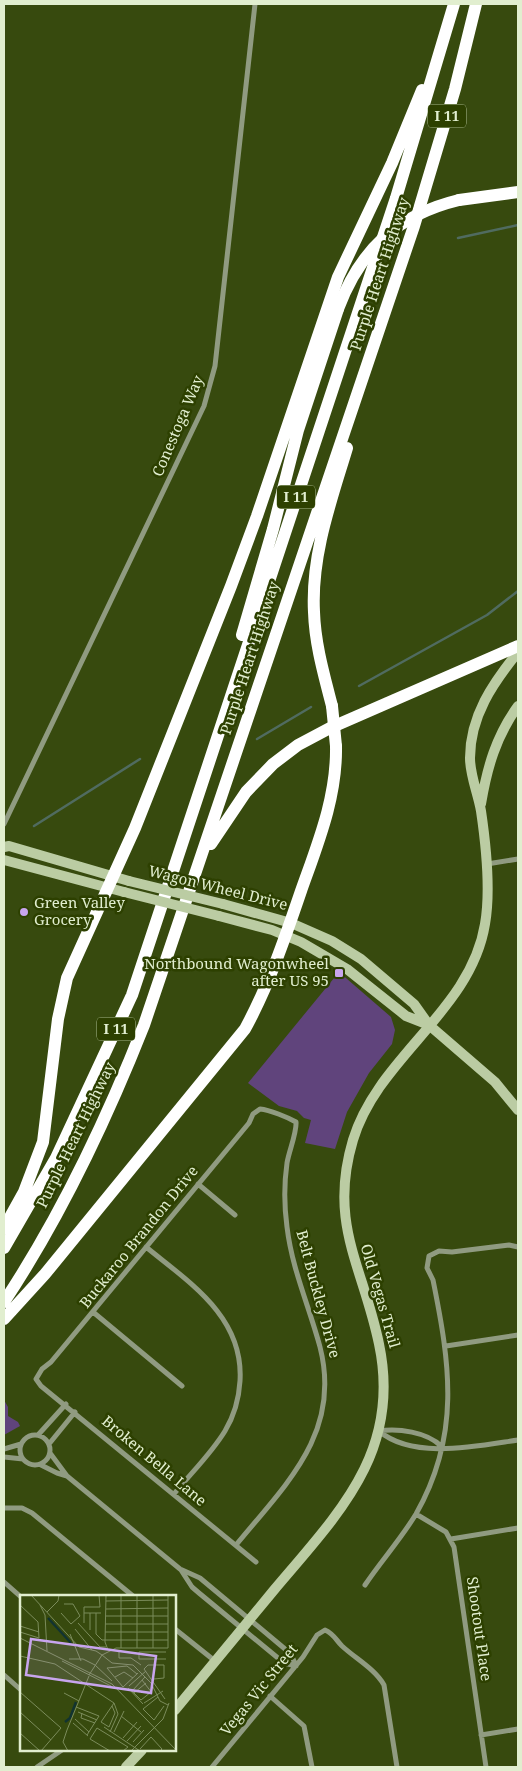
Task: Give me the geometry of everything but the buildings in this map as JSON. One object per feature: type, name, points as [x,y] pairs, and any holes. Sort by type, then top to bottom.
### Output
[{"type":"highway","name":"Purple Heart Highway","points":[[4,1248],[56,1158],[132,995],[399,189],[453,4]]},
{"type":"highway","points":[[4,1228],[24,1192],[43,1142],[58,1019],[67,978],[114,876],[231,586],[258,516],[338,277],[419,99],[453,4]]},
{"type":"highway","name":"Purple Heart Highway","points":[[4,1302],[53,1221],[117,1092],[147,1016],[414,226],[455,90],[476,4]]},
{"type":"highway","points":[[197,797],[274,529],[294,444],[338,310],[356,269],[379,241],[415,215],[459,200],[518,192]]},
{"type":"highway","points":[[4,1319],[45,1274],[240,1035],[256,1010],[287,936],[328,815],[335,776],[336,746],[332,706],[315,632],[316,562],[325,521],[414,226]]},
{"type":"highway","points":[[200,860],[246,792],[274,764],[298,745],[330,728],[518,646]]},
{"type":"main road","points":[[480,809],[470,761],[471,742],[480,711],[487,696],[518,652]]},
{"type":"main road","points":[[480,809],[488,768],[495,746],[518,706]]},
{"type":"main road","name":"Old Vegas Trail","points":[[176,1709],[347,1500],[362,1476],[378,1431],[384,1394],[382,1356],[348,1239],[344,1195],[346,1176],[357,1128],[371,1098],[460,986],[478,952],[487,916],[480,809]]},
{"type":"main road","name":"Wagon Wheel Drive","points":[[4,847],[9,846],[129,881],[291,923],[332,941],[361,959],[414,1004],[429,1025],[515,1097],[518,1110]]},
{"type":"main road","name":"Wagon Wheel Drive","points":[[4,860],[287,936],[331,958],[406,1016],[429,1025]]},
{"type":"main road","points":[[126,1767],[141,1751]]},
{"type":"street","name":"Conestoga Way","points":[[4,824],[211,387],[215,366],[254,4]]},
{"type":"street","points":[[485,864],[518,859]]},
{"type":"street","name":"Buckaroo Brandon Drive","points":[[36,1378],[249,1123],[253,1114],[260,1109]]},
{"type":"street","name":"Belt Buckley Drive","points":[[236,1545],[302,1464],[319,1428],[325,1397],[323,1361],[293,1261],[287,1225],[285,1187],[296,1122],[277,1116],[269,1110],[260,1109]]},
{"type":"street","points":[[198,1184],[235,1215]]},
{"type":"street","points":[[365,1585],[416,1514],[434,1473],[442,1446],[448,1403],[446,1346],[433,1280],[427,1268],[429,1256],[440,1251],[452,1252],[509,1245],[518,1247]]},
{"type":"street","points":[[146,1247],[202,1294],[218,1310],[233,1335],[240,1362],[238,1396],[229,1424],[209,1453],[174,1494]]},
{"type":"street","points":[[93,1312],[182,1386]]},
{"type":"street","points":[[446,1346],[518,1335]]},
{"type":"street","name":"Broken Bella Lane","points":[[36,1378],[41,1386],[66,1404],[256,1562]]},
{"type":"street","points":[[4,1449],[21,1444],[29,1436],[38,1435],[66,1404]]},
{"type":"street","points":[[49,1444],[75,1412]]},
{"type":"street","points":[[378,1431],[392,1429],[434,1439],[442,1446]]},
{"type":"street","points":[[378,1431],[389,1440],[431,1450],[442,1446],[457,1448],[518,1440]]},
{"type":"street","points":[[4,1457],[22,1459],[32,1466],[41,1465],[48,1460],[50,1453],[49,1444],[38,1435]]},
{"type":"street","points":[[21,1444],[20,1452],[22,1459]]},
{"type":"street","points":[[50,1453],[67,1476],[180,1569],[200,1578],[284,1663],[296,1666]]},
{"type":"street","points":[[41,1465],[67,1476]]},
{"type":"street","points":[[5,1507],[22,1508],[32,1513],[133,1595]]},
{"type":"street","points":[[416,1514],[438,1526],[451,1538],[518,1528]]},
{"type":"street","name":"Shootout Place","points":[[451,1538],[486,1767]]},
{"type":"street","points":[[180,1569],[192,1587],[291,1654],[296,1666]]},
{"type":"street","points":[[4,1582],[20,1596]]},
{"type":"street","points":[[176,1630],[215,1662]]},
{"type":"street","name":"Vegas Vic Street","points":[[212,1767],[312,1646],[317,1635],[326,1630],[334,1634],[340,1645],[376,1675],[384,1685],[397,1767]]},
{"type":"street","points":[[4,1675],[20,1689]]},
{"type":"street","points":[[270,1696],[304,1726],[312,1767]]},
{"type":"street","points":[[481,1735],[518,1729]]},
{"type":"street","points":[[37,1767],[61,1751]]},
{"type":"shaded area","points":[[339,972],[391,1017],[395,1030],[392,1044],[369,1073],[347,1112],[335,1149],[305,1143],[311,1120],[304,1118],[297,1111],[279,1106],[248,1083]]},
{"type":"shaded area","points":[[4,1400],[8,1407],[8,1416],[18,1422],[20,1426],[4,1435]]},
{"type":"waterway","points":[[458,238],[518,225]]},
{"type":"waterway","points":[[359,686],[487,615],[518,591]]},
{"type":"waterway","points":[[257,739],[311,707]]},
{"type":"waterway","points":[[34,826],[140,759]]},
{"type":"place","name":"Green Valley Grocery","points":[[24,912]]},
{"type":"place","name":"Northbound Wagonwheel after US 95","points":[[339,973]]}]
